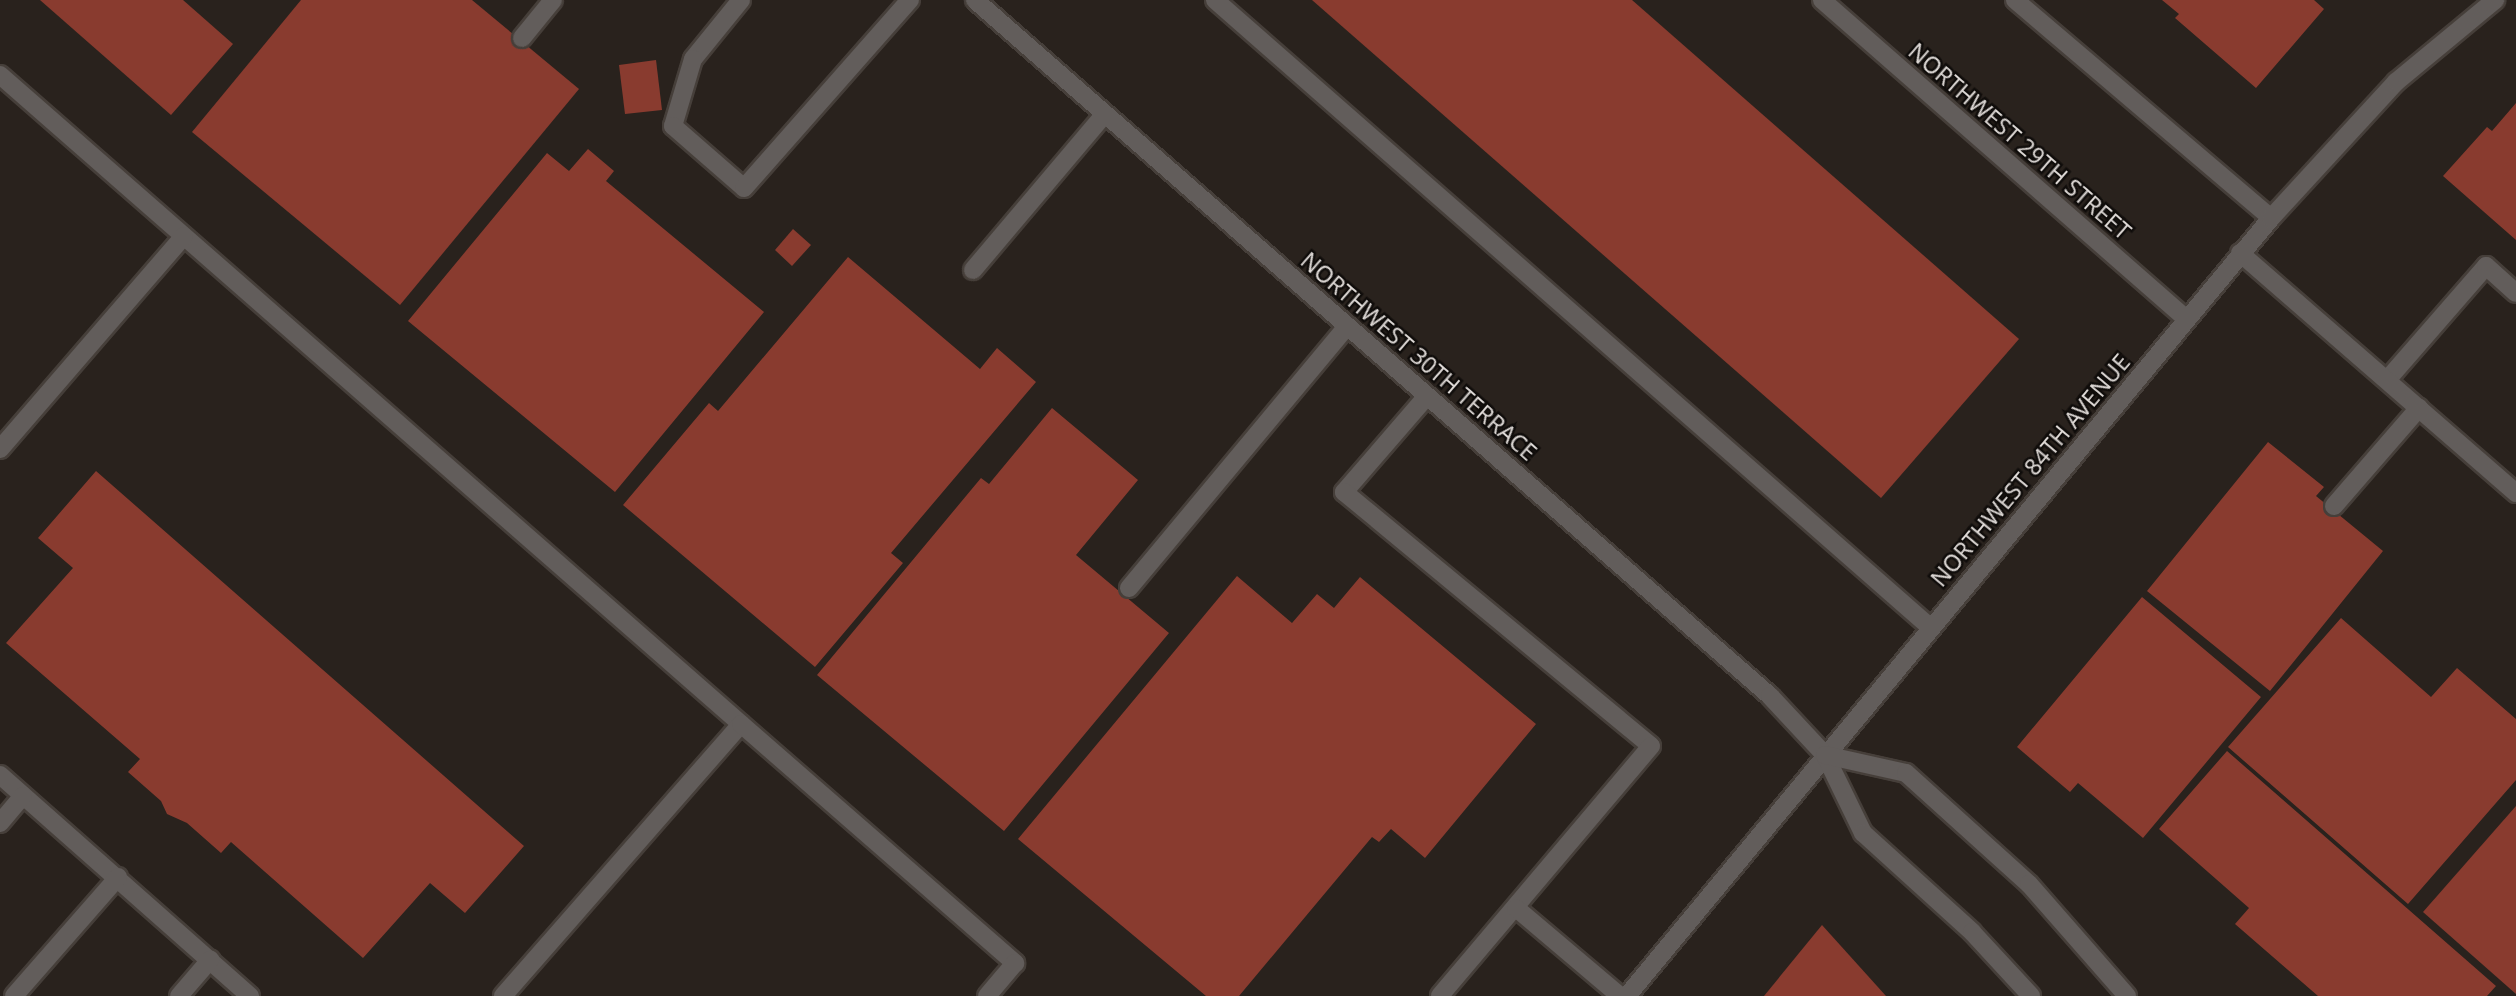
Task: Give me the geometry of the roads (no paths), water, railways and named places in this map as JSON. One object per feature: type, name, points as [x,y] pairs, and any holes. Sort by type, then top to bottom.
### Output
[{"type":"street","points":[[522,38],[553,0]]},
{"type":"street","points":[[741,0],[694,58],[673,126],[744,188],[910,0]]},
{"type":"street","name":"NORTHWEST 30TH TERRACE","points":[[975,0],[1770,696],[1825,755],[1863,833],[1953,914],[2031,996]]},
{"type":"street","points":[[1215,0],[1931,628]]},
{"type":"street","name":"NORTHWEST 29TH STREET","points":[[1822,0],[2186,319]]},
{"type":"street","points":[[2015,0],[2270,218]]},
{"type":"street","name":"NORTHWEST 84TH AVENUE","points":[[1627,996],[2270,218],[2396,82],[2495,0]]},
{"type":"street","points":[[0,75],[1015,962],[986,996]]},
{"type":"street","points":[[973,270],[1105,114]]},
{"type":"street","points":[[0,449],[184,236]]},
{"type":"street","points":[[2240,253],[2516,493]]},
{"type":"street","points":[[2387,380],[2486,266],[2516,293]]},
{"type":"street","points":[[1129,587],[1347,326]]},
{"type":"street","points":[[1427,396],[1344,492],[1651,746],[1440,996]]},
{"type":"street","points":[[2334,506],[2419,408]]},
{"type":"street","points":[[503,996],[741,724]]},
{"type":"street","points":[[1825,755],[1906,774],[2029,884],[2127,996]]},
{"type":"street","points":[[0,775],[250,996]]},
{"type":"street","points":[[0,822],[23,796]]},
{"type":"street","points":[[14,996],[118,877]]},
{"type":"street","points":[[1516,908],[1620,996]]},
{"type":"street","points":[[179,996],[210,960]]}]
